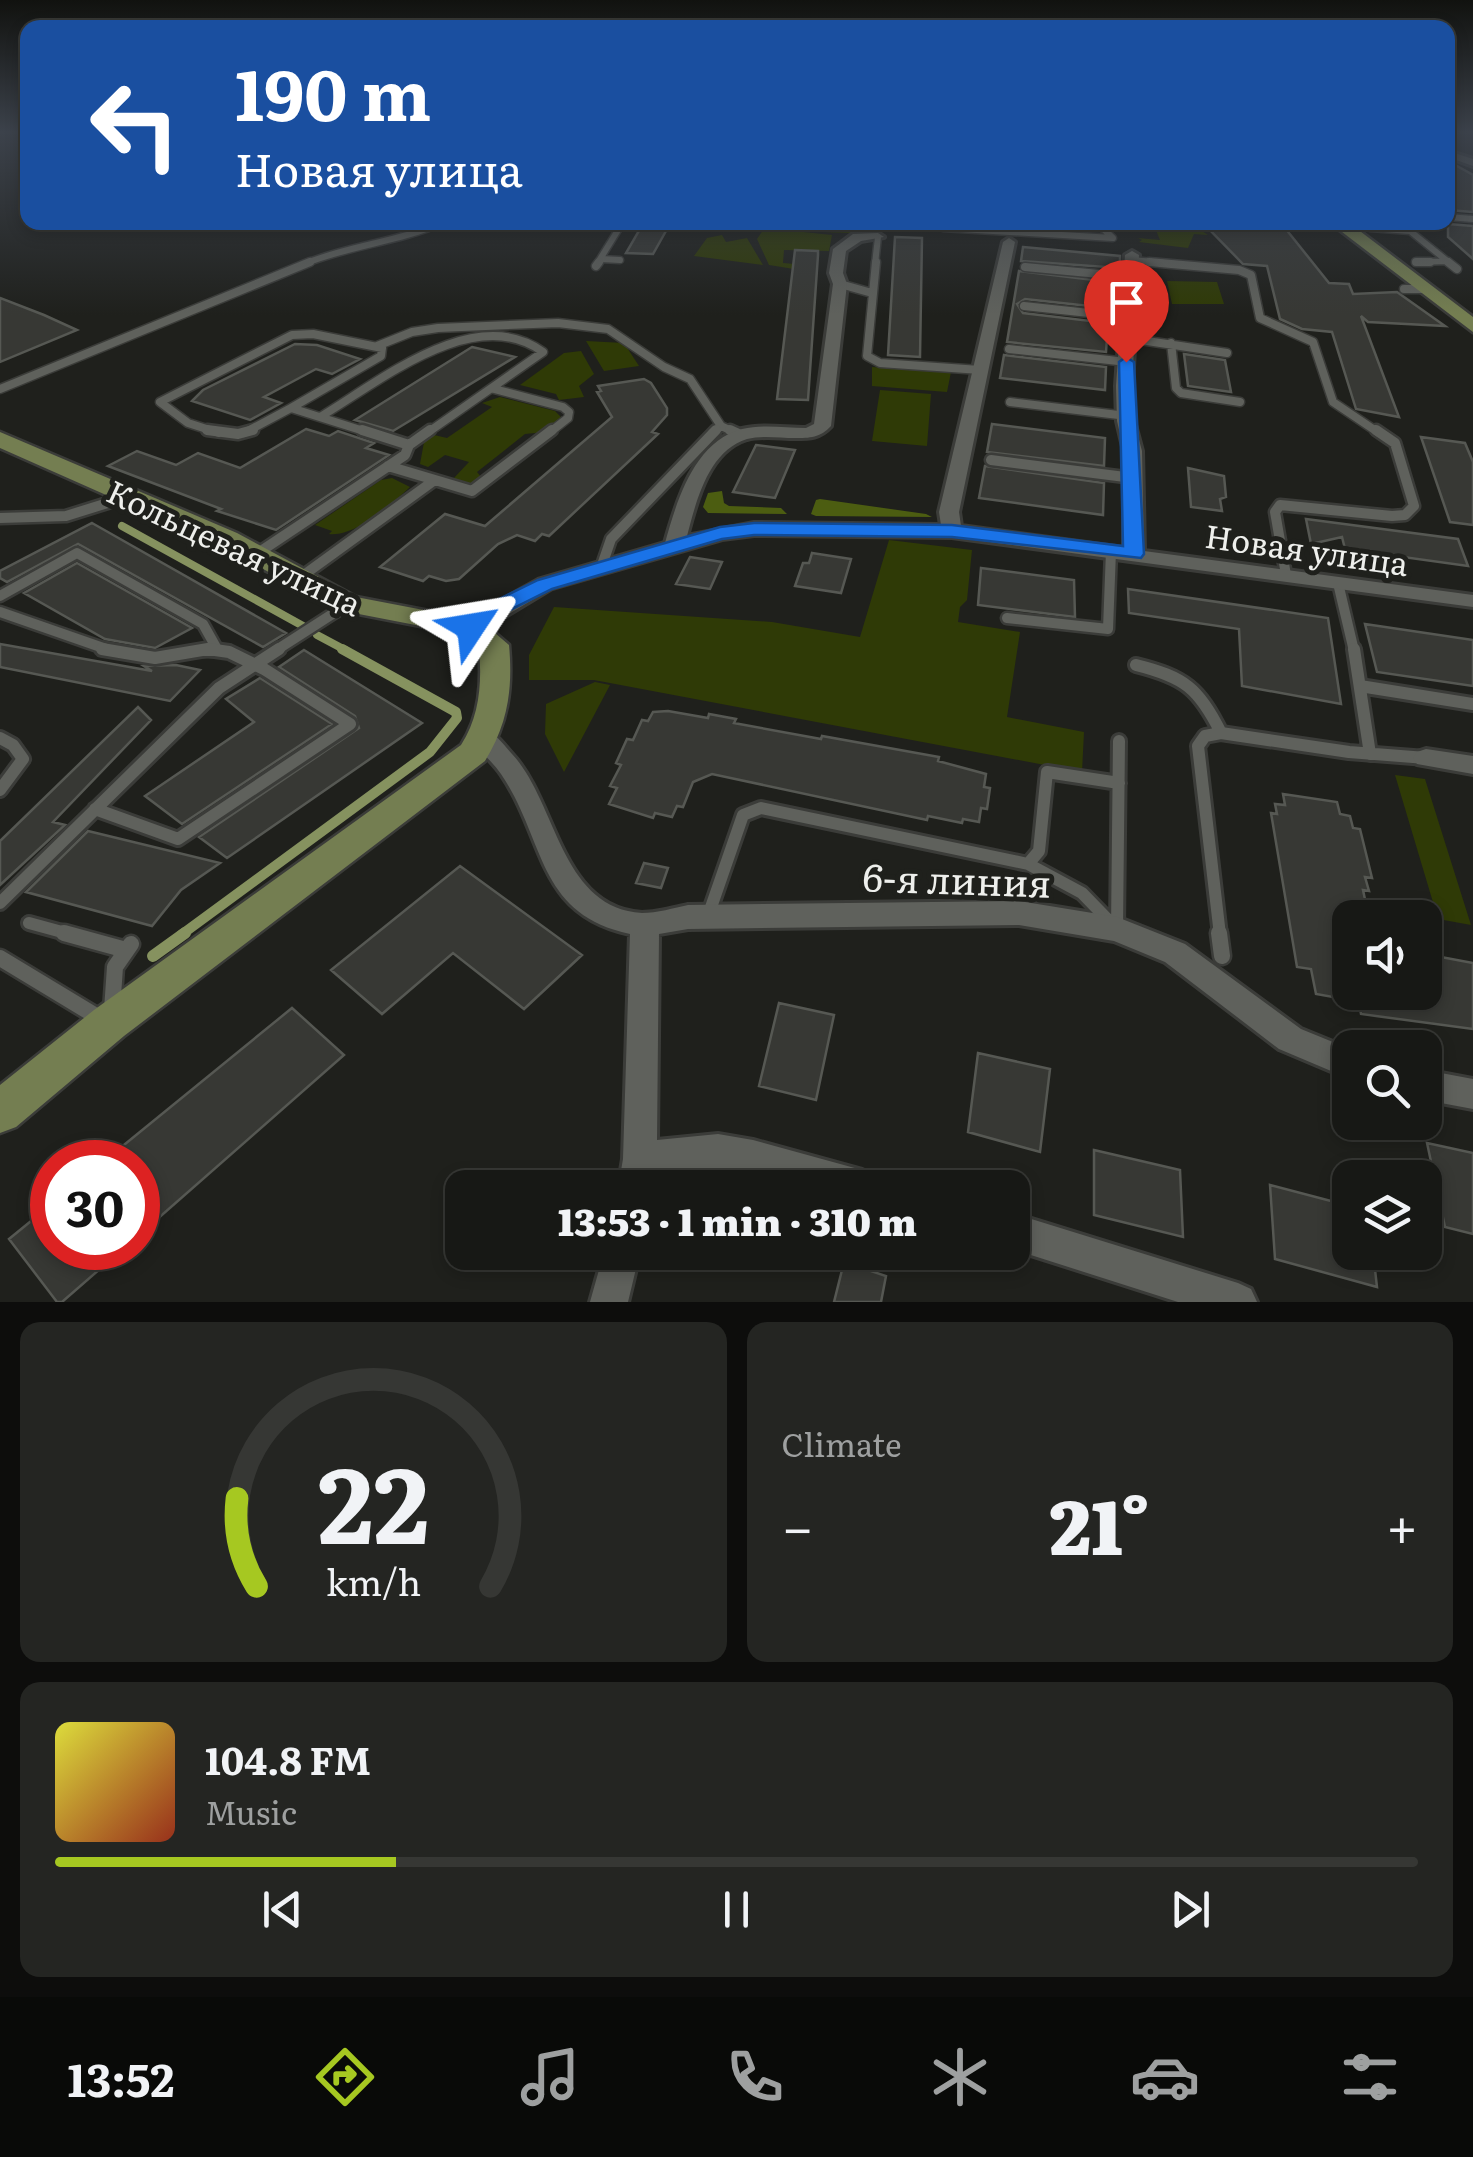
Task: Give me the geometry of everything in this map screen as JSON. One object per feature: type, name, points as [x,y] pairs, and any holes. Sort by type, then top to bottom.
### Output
[{"type":"street","points":[[1347,230],[1473,326]]},
{"type":"street","points":[[1373,230],[1473,304]]},
{"type":"street","points":[[674,546],[692,487],[724,442],[741,435],[815,432],[822,426],[840,284],[836,273],[840,249],[858,237],[878,237]]},
{"type":"street","points":[[952,531],[949,512],[1009,242]]},
{"type":"street","points":[[1131,264],[1126,362],[1134,554]]},
{"type":"street","name":"Кольцевая улица","points":[[0,439],[258,553],[348,604],[384,614],[471,627]]},
{"type":"street","name":"Новая улица","points":[[471,627],[497,608],[545,584],[720,533],[754,529],[952,531],[1473,601]]},
{"type":"street","points":[[0,1112],[109,1024],[457,767],[483,738],[495,700],[494,645],[471,627]]},
{"type":"street","points":[[483,738],[511,769],[578,898],[608,919],[645,925],[637,1170]]},
{"type":"street","points":[[1426,758],[1473,765]]},
{"type":"street","name":"6-я линия","points":[[645,925],[708,916],[1019,912],[1117,929],[1175,953],[1290,1038],[1332,1056]]},
{"type":"street","points":[[1442,1088],[1473,1094]]},
{"type":"street","points":[[648,1170],[718,1151],[801,1170]]},
{"type":"street","points":[[1030,1237],[1238,1302]]},
{"type":"street","points":[[609,1302],[617,1270]]},
{"type":"lane","points":[[0,389],[344,248],[426,230]]},
{"type":"lane","points":[[619,230],[598,262],[620,260]]},
{"type":"lane","points":[[967,230],[1058,238],[1113,238],[1106,230]]},
{"type":"lane","points":[[1403,230],[1410,231],[1457,270]]},
{"type":"lane","points":[[878,237],[866,356],[871,360],[980,370]]},
{"type":"lane","points":[[1416,262],[1448,262]]},
{"type":"lane","points":[[1024,267],[1131,264],[1239,270],[1251,275],[1260,318],[1317,347],[1333,402],[1395,443],[1414,506],[1405,515],[1392,516],[1280,505],[1275,512],[1286,575]]},
{"type":"lane","points":[[840,284],[872,294]]},
{"type":"lane","points":[[1404,290],[1424,289]]},
{"type":"lane","points":[[1024,306],[1126,317]]},
{"type":"lane","points":[[377,346],[412,332],[438,328],[558,324],[608,328],[622,334],[664,367],[690,379],[721,426],[741,435]]},
{"type":"lane","points":[[313,334],[377,346],[384,352],[291,408],[252,431],[227,434],[181,420],[160,402],[292,335],[313,334]]},
{"type":"lane","points":[[258,553],[404,455],[409,445],[541,358],[541,348],[528,341],[474,337],[449,341],[320,418]]},
{"type":"lane","points":[[1127,338],[1228,353]]},
{"type":"lane","points":[[1172,343],[1176,388],[1181,393],[1240,402]]},
{"type":"lane","points":[[1009,349],[1126,362]]},
{"type":"lane","points":[[388,466],[463,491],[480,488],[568,418],[569,412],[563,408],[494,389]]},
{"type":"lane","points":[[1010,402],[1127,416]]},
{"type":"lane","points":[[291,408],[409,445]]},
{"type":"lane","points":[[601,568],[610,539],[721,426]]},
{"type":"lane","points":[[991,460],[1133,478]]},
{"type":"lane","points":[[300,577],[432,482]]},
{"type":"lane","points":[[0,518],[52,520],[85,514],[130,496]]},
{"type":"lane","points":[[1007,618],[1108,629],[1111,551]]},
{"type":"lane","points":[[0,596],[77,553],[203,624],[217,649]]},
{"type":"lane","points":[[1338,583],[1370,754]]},
{"type":"lane","points":[[0,902],[219,688],[348,604]]},
{"type":"lane","points":[[0,612],[110,652],[159,658],[217,649],[256,666],[350,724],[178,839],[94,809]]},
{"type":"lane","points":[[1136,665],[1178,675],[1206,700],[1221,733]]},
{"type":"lane","points":[[1360,686],[1473,704]]},
{"type":"lane","points":[[1222,956],[1198,746],[1205,736],[1221,733],[1426,758]]},
{"type":"lane","points":[[0,738],[13,745],[23,759],[0,790]]},
{"type":"lane","points":[[1117,929],[1119,741]]},
{"type":"lane","points":[[1028,864],[1039,851],[1048,772],[1119,783]]},
{"type":"lane","points":[[708,916],[744,815],[760,808],[1028,864],[1082,893],[1117,929]]},
{"type":"lane","points":[[0,958],[109,1024],[115,967],[129,947],[30,923]]},
{"type":"green space","points":[[763,230],[875,230],[875,234],[794,231],[832,235],[829,251],[784,250],[783,263],[795,264],[794,269],[769,265],[757,239]]},
{"type":"green space","points":[[1156,230],[1200,230],[1208,235],[1194,234],[1188,248],[1139,242],[1142,240],[1138,238],[1160,240]]},
{"type":"green space","points":[[722,235],[726,242],[747,238],[763,265],[694,256],[707,238]]},
{"type":"green space","points":[[1167,281],[1217,282],[1224,304],[1172,304]]},
{"type":"green space","points":[[586,341],[624,343],[639,366],[604,371]]},
{"type":"green space","points":[[581,351],[594,374],[579,386],[584,397],[559,400],[556,394],[520,385],[564,353]]},
{"type":"green space","points":[[872,367],[951,372],[947,392],[872,386]]},
{"type":"green space","points":[[880,390],[931,394],[927,446],[872,441]]},
{"type":"green space","points":[[500,397],[555,411],[561,417],[545,432],[525,434],[477,472],[482,478],[473,485],[453,479],[469,462],[445,455],[428,467],[420,464],[424,442],[434,435],[447,438],[492,407],[482,403]]},
{"type":"green space","points":[[392,478],[410,487],[361,525],[329,534],[332,531],[315,525],[381,480]]},
{"type":"green space","points":[[722,491],[724,503],[729,506],[781,508],[787,514],[708,513],[703,507],[708,493]]},
{"type":"green space","points":[[820,499],[926,514],[932,517],[811,514]]},
{"type":"green space","points":[[889,540],[972,550],[967,600],[960,607],[958,622],[1020,632],[1007,717],[1084,732],[1082,772],[594,680],[529,680],[529,655],[554,607],[772,622],[860,637]]},
{"type":"green space","points":[[595,682],[610,685],[564,772],[545,734],[546,704]]},
{"type":"green space","points":[[1395,775],[1425,779],[1471,925],[1442,920],[1442,900],[1432,900]]},
{"type":"building","points":[[1455,194],[1473,194],[1473,212],[1455,211]]},
{"type":"building","points":[[1455,225],[1473,226],[1473,259],[1448,237],[1448,230],[1455,230]]},
{"type":"building","points":[[639,230],[666,230],[653,254],[626,253]]},
{"type":"building","points":[[1210,230],[1287,230],[1329,283],[1349,284],[1353,294],[1397,292],[1445,326],[1368,322],[1361,316],[1399,417],[1356,409],[1332,332],[1302,329],[1280,319],[1267,266],[1243,264]]},
{"type":"building","points":[[895,237],[922,238],[920,357],[888,355]]},
{"type":"building","points":[[1023,247],[1120,256],[1120,268],[1021,261]]},
{"type":"building","points":[[795,250],[818,251],[808,400],[777,399]]},
{"type":"building","points":[[1019,271],[1119,283],[1118,299],[1109,298],[1108,308],[1025,299],[1017,304],[1023,313],[1108,323],[1106,352],[1007,342]]},
{"type":"building","points":[[0,298],[44,315],[77,330],[0,362]]},
{"type":"building","points":[[295,344],[317,345],[360,359],[332,374],[316,369],[264,397],[281,403],[250,420],[192,401],[203,390]]},
{"type":"building","points":[[472,347],[515,357],[393,431],[355,420]]},
{"type":"building","points":[[1184,354],[1225,360],[1231,392],[1188,386]]},
{"type":"building","points":[[1004,355],[1106,367],[1105,390],[1000,378]]},
{"type":"building","points":[[644,379],[667,408],[667,415],[652,432],[658,434],[549,536],[542,534],[535,541],[517,535],[498,544],[459,579],[446,581],[429,576],[423,581],[380,567],[445,514],[485,526],[612,417],[597,392],[601,391],[598,386]]},
{"type":"building","points":[[992,424],[1105,438],[1104,466],[987,452]]},
{"type":"building","points":[[306,429],[329,436],[338,431],[374,443],[366,448],[389,455],[276,530],[217,511],[221,509],[108,466],[137,451],[176,465],[198,453],[240,468]]},
{"type":"building","points":[[1421,437],[1465,443],[1473,462],[1473,525],[1450,522]]},
{"type":"building","points":[[756,445],[795,450],[775,498],[733,492]]},
{"type":"building","points":[[985,466],[1104,483],[1103,515],[979,498]]},
{"type":"building","points":[[1188,468],[1224,476],[1226,497],[1220,499],[1222,511],[1191,507]]},
{"type":"building","points":[[1306,519],[1458,539],[1468,566],[1345,549],[1342,537],[1311,544]]},
{"type":"building","points":[[92,523],[286,633],[263,647],[78,544],[7,582],[0,578],[0,571]]},
{"type":"building","points":[[812,553],[851,559],[841,593],[795,586],[803,563],[809,563]]},
{"type":"building","points":[[690,557],[722,562],[710,589],[676,584]]},
{"type":"building","points":[[77,563],[192,628],[155,648],[105,639],[24,593]]},
{"type":"building","points":[[981,568],[1074,580],[1075,617],[978,605]]},
{"type":"building","points":[[1128,589],[1328,618],[1341,704],[1242,686],[1239,629],[1129,613]]},
{"type":"building","points":[[1365,624],[1473,640],[1473,686],[1377,672]]},
{"type":"building","points":[[0,644],[152,671],[144,666],[176,665],[200,670],[170,701],[0,667]]},
{"type":"building","points":[[304,650],[422,723],[227,858],[199,837],[359,728],[355,716],[279,667]]},
{"type":"building","points":[[260,678],[332,724],[182,824],[145,796],[254,722],[226,699]]},
{"type":"building","points":[[138,707],[151,720],[53,822],[65,825],[0,885],[0,841]]},
{"type":"building","points":[[653,712],[708,718],[709,714],[736,719],[734,723],[939,757],[938,761],[986,774],[984,787],[990,788],[987,809],[981,808],[979,822],[928,816],[927,820],[712,774],[693,782],[683,807],[677,806],[672,817],[655,813],[653,818],[609,804],[617,788],[610,786],[621,765],[616,763],[627,739],[633,740],[642,720],[648,721]]},
{"type":"building","points":[[1283,794],[1337,802],[1340,814],[1350,816],[1353,828],[1360,829],[1372,878],[1365,877],[1369,891],[1363,890],[1365,900],[1332,900],[1332,997],[1316,994],[1311,969],[1297,967],[1271,813],[1277,814],[1275,804],[1285,805]]},
{"type":"building","points":[[88,831],[220,863],[181,890],[152,926],[26,892]]},
{"type":"building","points":[[644,863],[668,868],[661,888],[636,883]]},
{"type":"building","points":[[460,866],[582,955],[524,1009],[453,953],[382,1014],[331,970]]},
{"type":"building","points":[[1442,957],[1473,963],[1473,1029],[1361,1014],[1360,1010],[1442,1010]]},
{"type":"building","points":[[779,1003],[834,1015],[816,1100],[759,1086]]},
{"type":"building","points":[[292,1008],[344,1055],[160,1217],[160,1140],[130,1140]]},
{"type":"building","points":[[978,1053],[1050,1069],[1040,1152],[968,1132]]},
{"type":"building","points":[[1427,1143],[1473,1153],[1473,1234],[1445,1227],[1442,1160],[1431,1160]]},
{"type":"building","points":[[1094,1150],[1180,1170],[1183,1237],[1094,1215]]},
{"type":"building","points":[[1270,1185],[1332,1201],[1332,1270],[1375,1270],[1377,1287],[1275,1259]]},
{"type":"building","points":[[30,1222],[30,1267],[9,1239]]},
{"type":"building","points":[[33,1270],[99,1270],[62,1302],[57,1302]]},
{"type":"building","points":[[842,1270],[868,1270],[886,1276],[881,1302],[834,1302]]},
{"type":"waterway","points":[[122,526],[303,626]]},
{"type":"waterway","points":[[317,635],[347,651]]},
{"type":"waterway","points":[[181,935],[430,752],[457,718],[456,712],[342,649]]},
{"type":"waterway","points":[[153,956],[185,933]]},
{"type":"route","points":[[471,627],[497,608],[545,584],[720,533],[754,529],[952,531],[1134,554],[1133,451],[1127,437],[1126,362]]}]
